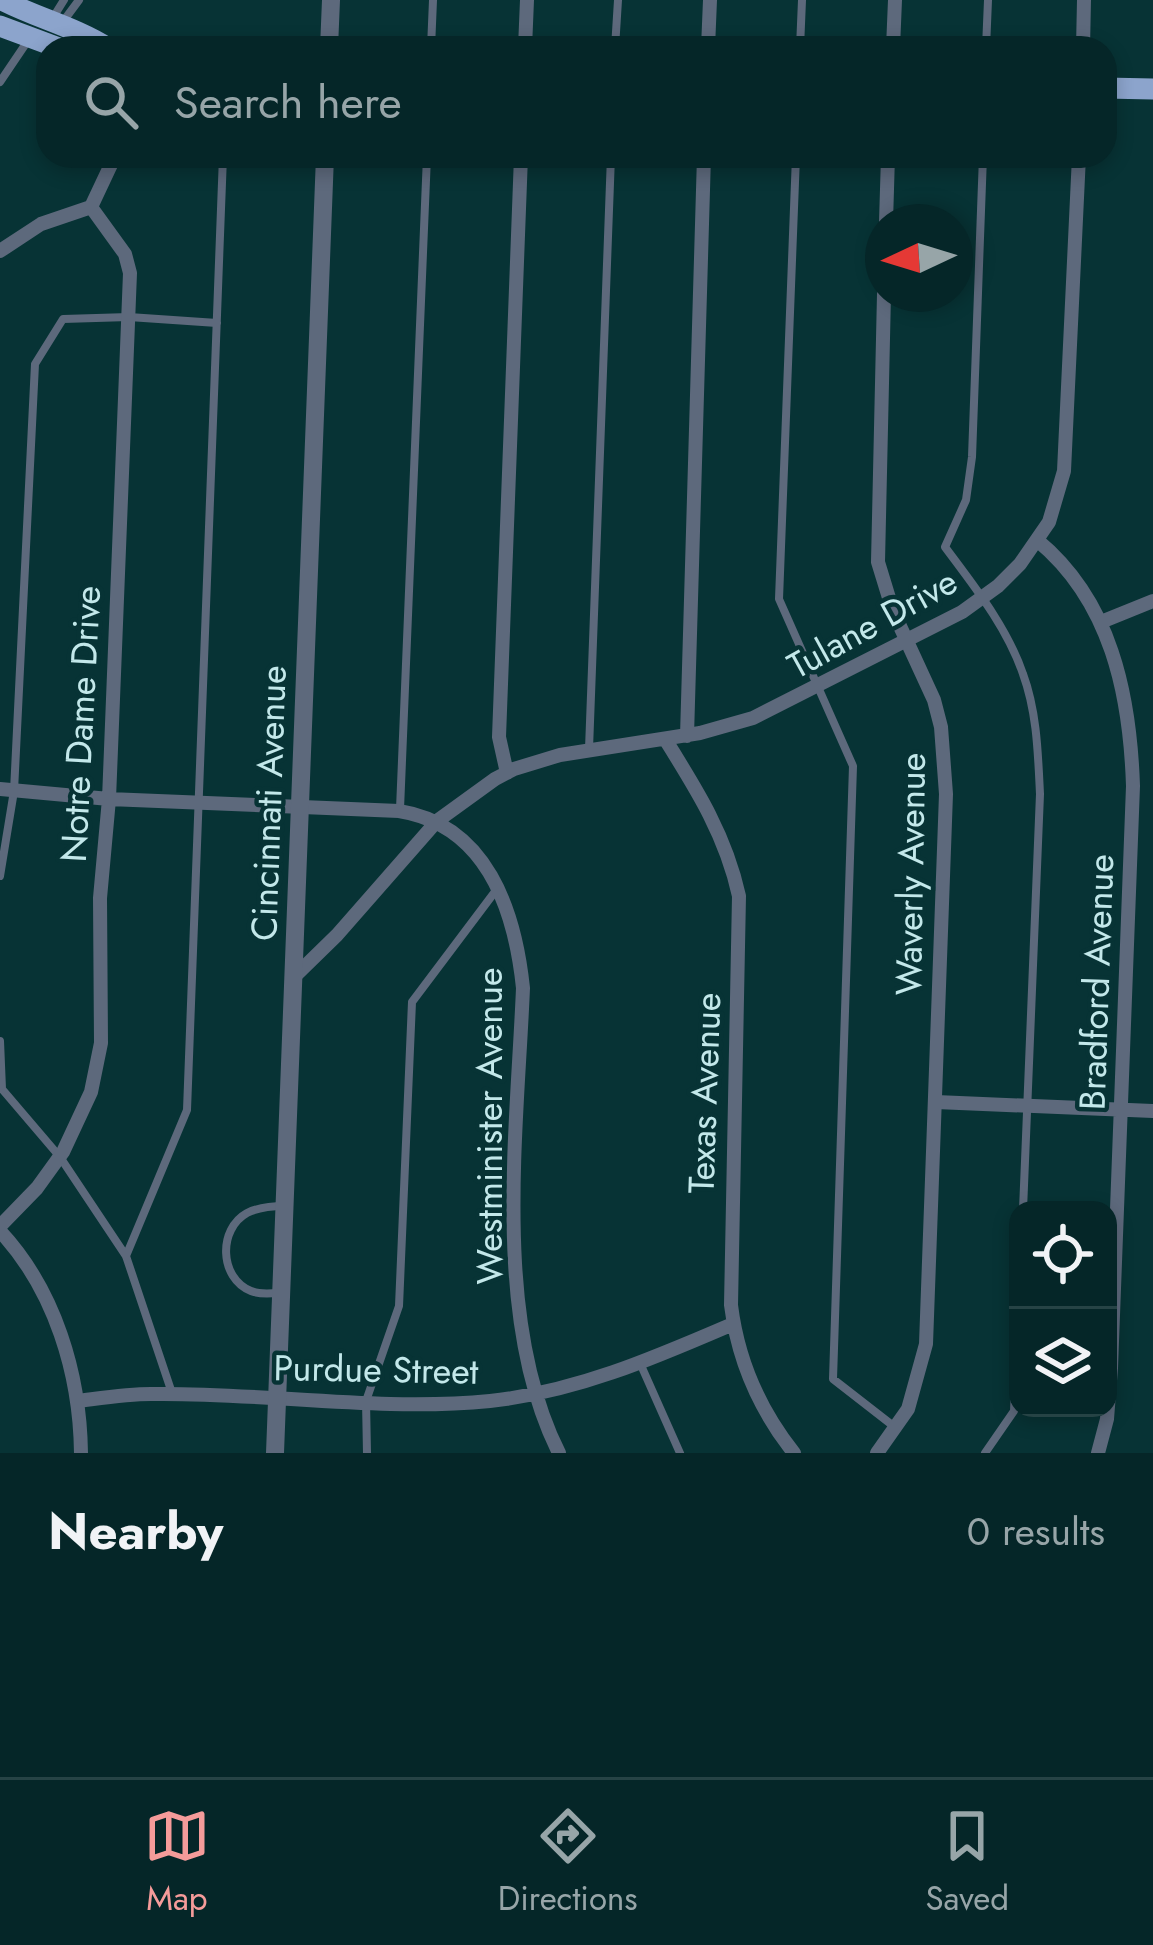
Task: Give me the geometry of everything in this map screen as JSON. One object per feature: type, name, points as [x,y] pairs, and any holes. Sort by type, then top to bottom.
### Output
[{"type":"main road","points":[[2,0],[60,17],[89,36]]},
{"type":"main road","points":[[0,26],[29,38],[60,17]]},
{"type":"main road","points":[[1117,88],[1153,89]]},
{"type":"street","points":[[330,36],[331,0]]},
{"type":"street","points":[[526,36],[527,0]]},
{"type":"street","points":[[708,36],[710,0]]},
{"type":"street","points":[[894,36],[895,0]]},
{"type":"street","points":[[1082,36],[1084,0]]},
{"type":"street","points":[[0,251],[41,224],[91,207],[109,168]]},
{"type":"street","name":"Cincinnati Avenue","points":[[275,1453],[325,168]]},
{"type":"street","points":[[507,773],[499,737],[521,168]]},
{"type":"street","points":[[687,736],[704,168]]},
{"type":"street","points":[[887,204],[888,168]]},
{"type":"street","name":"Tulane Drive","points":[[665,739],[753,718],[819,687],[982,598],[1020,564],[1049,522],[1066,458],[1078,168]]},
{"type":"street","name":"Notre Dame Drive","points":[[0,1228],[60,1157],[91,1092],[101,1043],[100,898],[110,799],[130,273],[125,254],[91,207]]},
{"type":"street","name":"Waverly Avenue","points":[[877,1453],[898,1429],[916,1388],[926,1344],[945,764],[934,700],[884,586],[877,549],[884,312]]},
{"type":"street","name":"Bradford Avenue","points":[[1037,540],[1071,573],[1101,622],[1131,730],[1109,1403],[1098,1453]]},
{"type":"street","points":[[1101,622],[1153,601]]},
{"type":"street","points":[[295,976],[437,821],[507,773],[589,749],[665,739]]},
{"type":"street","name":"Texas Avenue","points":[[665,739],[712,814],[733,865],[739,896],[729,1231],[733,1324],[750,1382],[794,1453]]},
{"type":"street","points":[[7,790],[400,811],[437,821]]},
{"type":"street","name":"Westminister Avenue","points":[[437,821],[458,833],[498,887],[514,926],[523,988],[514,1267],[538,1392],[560,1453]]},
{"type":"street","points":[[935,1102],[1153,1111]]},
{"type":"street","points":[[0,1228],[35,1277],[54,1316],[78,1401],[81,1453]]},
{"type":"street","name":"Purdue Street","points":[[78,1401],[172,1395],[437,1404],[538,1392],[640,1363],[733,1324]]},
{"type":"lane","points":[[60,17],[79,0]]},
{"type":"lane","points":[[432,36],[433,0]]},
{"type":"lane","points":[[616,36],[617,0]]},
{"type":"lane","points":[[800,36],[802,0]]},
{"type":"lane","points":[[986,36],[988,0]]},
{"type":"lane","points":[[0,82],[29,38]]},
{"type":"lane","points":[[127,1256],[187,1110],[223,168]]},
{"type":"lane","points":[[400,811],[427,168]]},
{"type":"lane","points":[[589,749],[611,168]]},
{"type":"lane","points":[[796,168],[779,599],[853,766],[833,1378],[898,1429]]},
{"type":"lane","points":[[983,168],[972,458],[966,500],[945,547],[982,598],[1023,673],[1038,753],[1023,1201]]},
{"type":"lane","points":[[0,876],[35,364],[63,319],[129,317],[217,323]]},
{"type":"lane","points":[[367,1453],[366,1401],[399,1306],[412,1002],[498,887]]},
{"type":"lane","points":[[0,1041],[2,1088],[60,1157],[127,1256],[172,1395]]},
{"type":"lane","points":[[281,1293],[249,1290],[232,1277],[226,1258],[230,1234],[242,1215],[285,1206]]},
{"type":"lane","points":[[640,1363],[680,1453]]},
{"type":"lane","points":[[985,1453],[1010,1417]]}]
